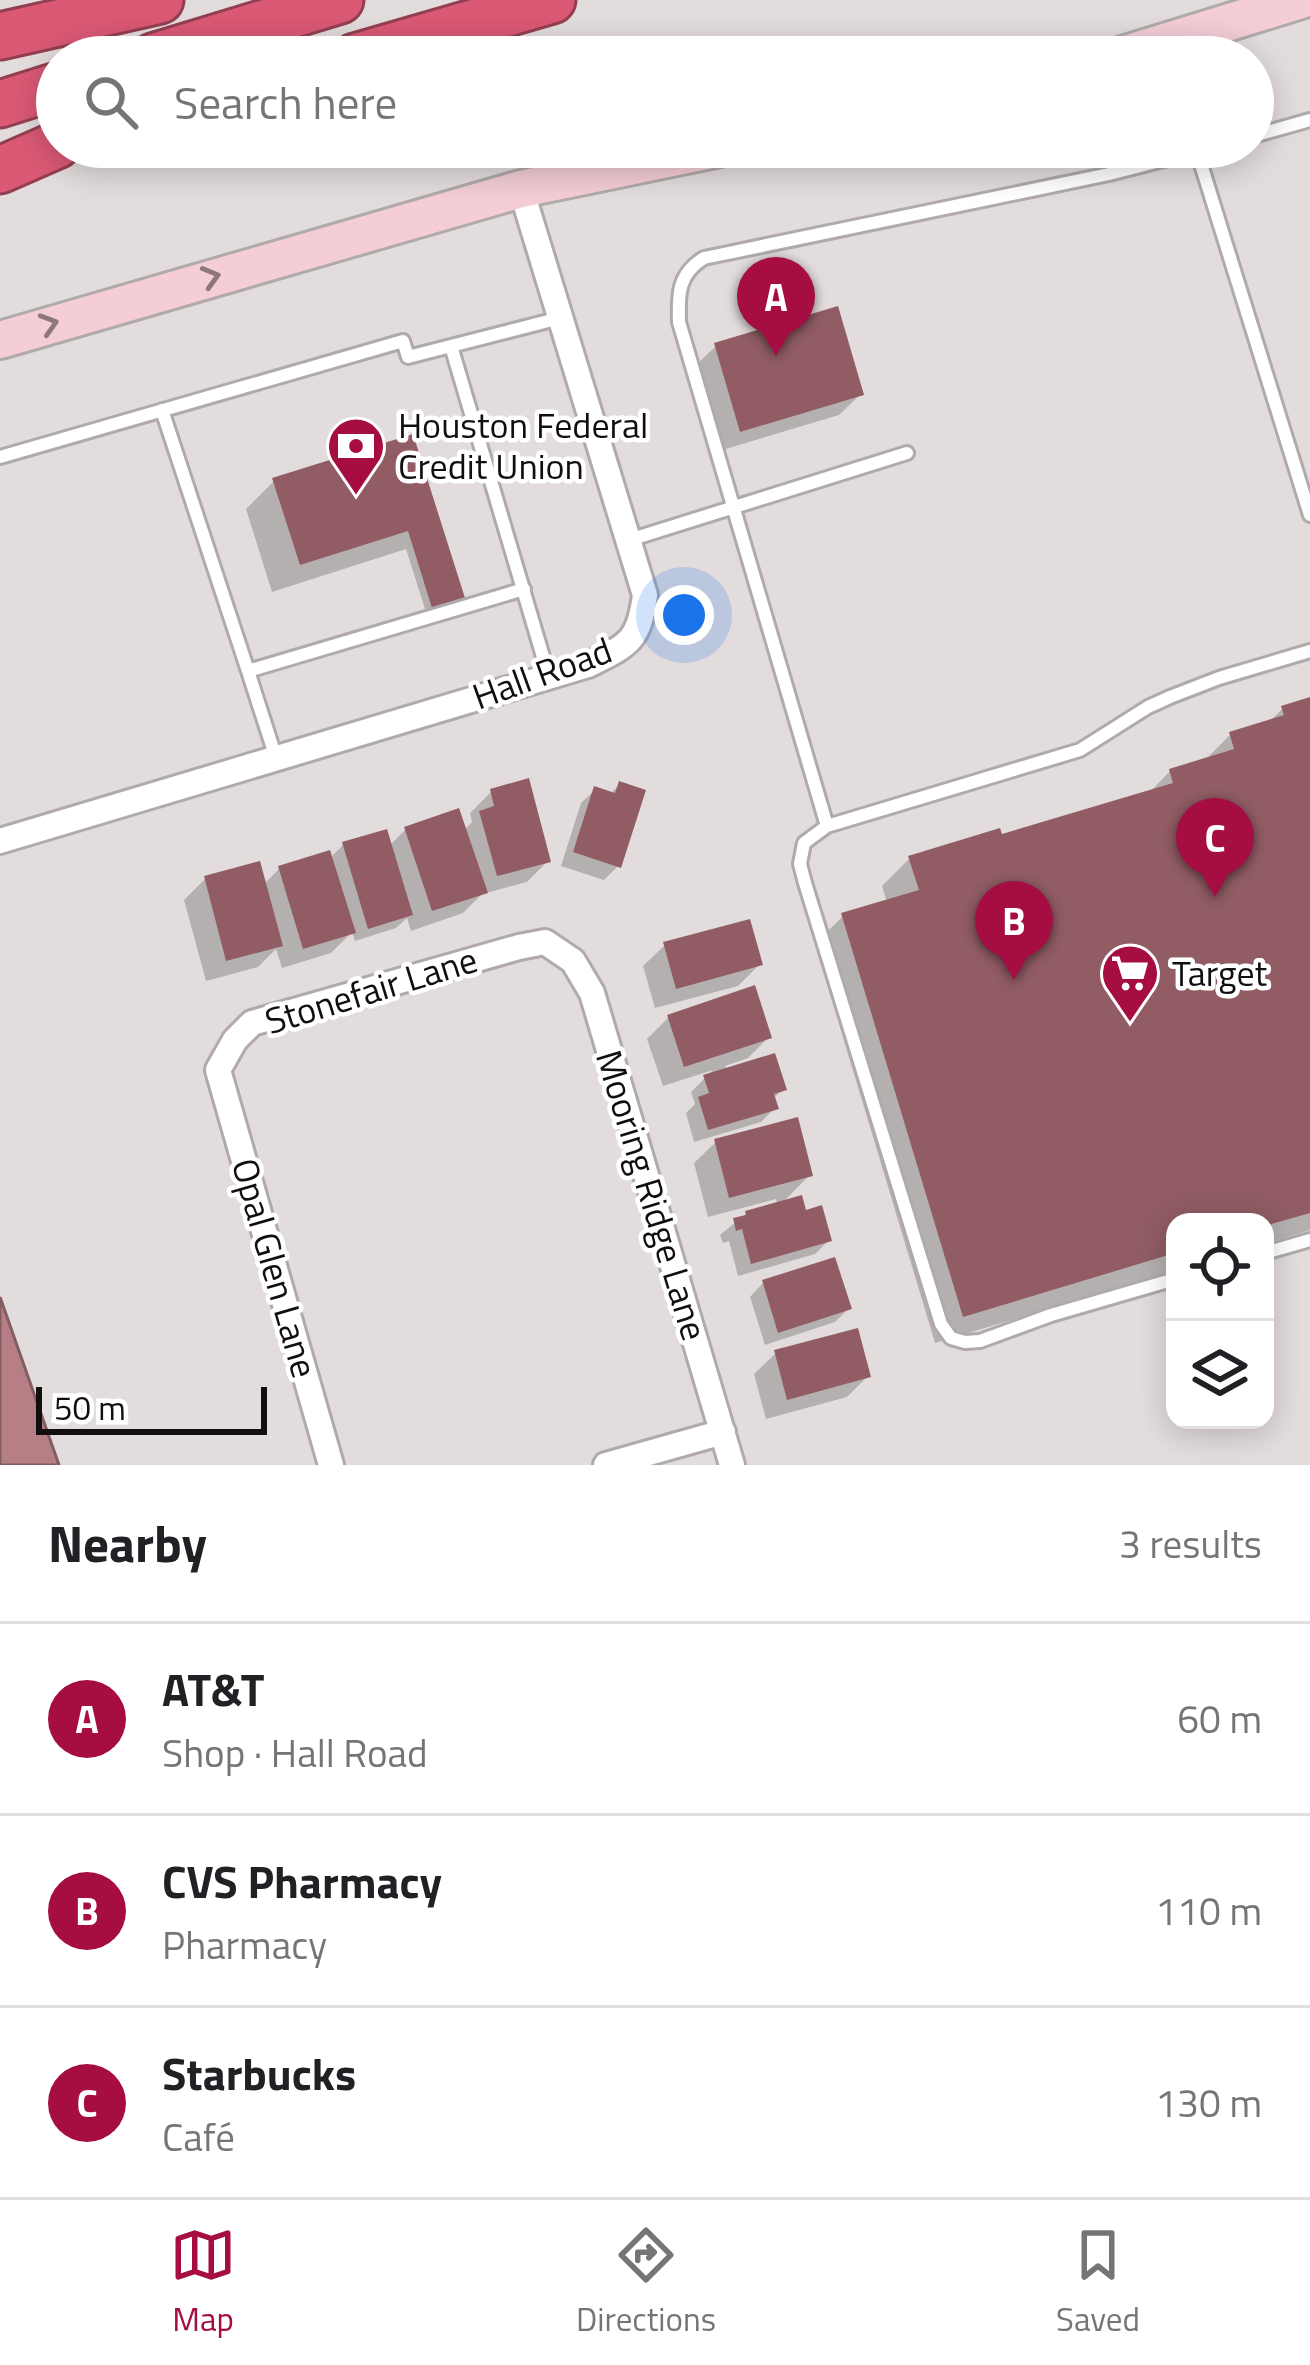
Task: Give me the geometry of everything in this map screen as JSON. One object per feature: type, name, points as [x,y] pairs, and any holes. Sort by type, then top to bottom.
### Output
[{"type":"highway","points":[[0,36],[160,0]]},
{"type":"highway","points":[[222,36],[340,0]]},
{"type":"highway","points":[[428,36],[552,0]]},
{"type":"highway","points":[[0,104],[36,93]]},
{"type":"highway","points":[[0,160],[36,150]]},
{"type":"highway","points":[[0,170],[36,154]]},
{"type":"main road","points":[[1204,36],[1301,0]]},
{"type":"main road","points":[[0,340],[521,189],[623,168]]},
{"type":"street","name":"Hall Road","points":[[0,841],[588,664],[624,647],[641,625],[646,596],[521,189]]},
{"type":"street","name":"Stonefair Lane","points":[[218,1070],[235,1040],[252,1023],[545,942]]},
{"type":"street","name":"Mooring Ridge Lane","points":[[545,942],[573,961],[592,993],[733,1465]]},
{"type":"street","name":"Opal Glen Lane","points":[[218,1070],[331,1465]]},
{"type":"street","points":[[606,1465],[723,1432]]},
{"type":"lane","points":[[1274,130],[1310,120]]},
{"type":"lane","points":[[827,826],[680,322],[682,279],[704,258],[1130,168]]},
{"type":"lane","points":[[1203,168],[1310,515]]},
{"type":"lane","points":[[0,457],[403,341],[408,357],[561,318]]},
{"type":"lane","points":[[452,346],[549,676]]},
{"type":"lane","points":[[162,410],[276,758]]},
{"type":"lane","points":[[629,540],[907,453]]},
{"type":"lane","points":[[248,671],[524,589]]},
{"type":"lane","points":[[1166,1283],[980,1341],[952,1338],[941,1324],[805,883],[800,864],[804,844],[827,826],[1080,750],[1170,697],[1310,651]]},
{"type":"lane","points":[[1274,1250],[1310,1240]]},
{"type":"shaded area","points":[[0,1297],[59,1465],[0,1465]]},
{"type":"building","points":[[838,306],[864,395],[740,432],[714,343]]},
{"type":"building","points":[[413,434],[465,598],[432,608],[408,531],[300,565],[272,478]]},
{"type":"building","points":[[1310,697],[1310,1213],[1274,1223],[1274,1213],[1166,1213],[1166,1256],[963,1317],[841,913],[919,890],[908,856],[1000,828],[1002,834],[1173,783],[1169,769],[1234,749],[1229,732],[1284,715],[1281,706]]},
{"type":"building","points":[[529,778],[551,862],[497,876],[479,811],[494,806],[490,789]]},
{"type":"building","points":[[619,781],[646,790],[621,868],[573,852],[594,786],[615,793]]},
{"type":"building","points":[[459,808],[488,893],[432,911],[404,827]]},
{"type":"building","points":[[387,829],[413,915],[368,929],[342,842]]},
{"type":"building","points":[[330,850],[356,933],[303,949],[278,866]]},
{"type":"building","points":[[260,861],[283,946],[226,961],[204,876]]},
{"type":"building","points":[[750,919],[763,965],[676,989],[663,942]]},
{"type":"building","points":[[755,985],[772,1038],[684,1067],[667,1015]]},
{"type":"building","points":[[775,1053],[787,1090],[774,1094],[779,1109],[708,1130],[698,1097],[709,1093],[703,1075]]},
{"type":"building","points":[[798,1117],[813,1176],[729,1198],[714,1139]]},
{"type":"building","points":[[802,1195],[806,1210],[822,1205],[832,1241],[751,1264],[742,1229],[736,1231],[733,1218]]},
{"type":"building","points":[[835,1257],[852,1309],[778,1333],[762,1280]]},
{"type":"building","points":[[858,1328],[871,1377],[787,1400],[774,1350]]},
{"type":"place","name":"AT&T","points":[[776,356]]},
{"type":"place","name":"Houston Federal Credit Union","points":[[356,497]]},
{"type":"place","name":"Starbucks","points":[[1215,897]]},
{"type":"place","name":"CVS Pharmacy","points":[[1014,980]]},
{"type":"place","name":"Target","points":[[1130,1024]]}]
